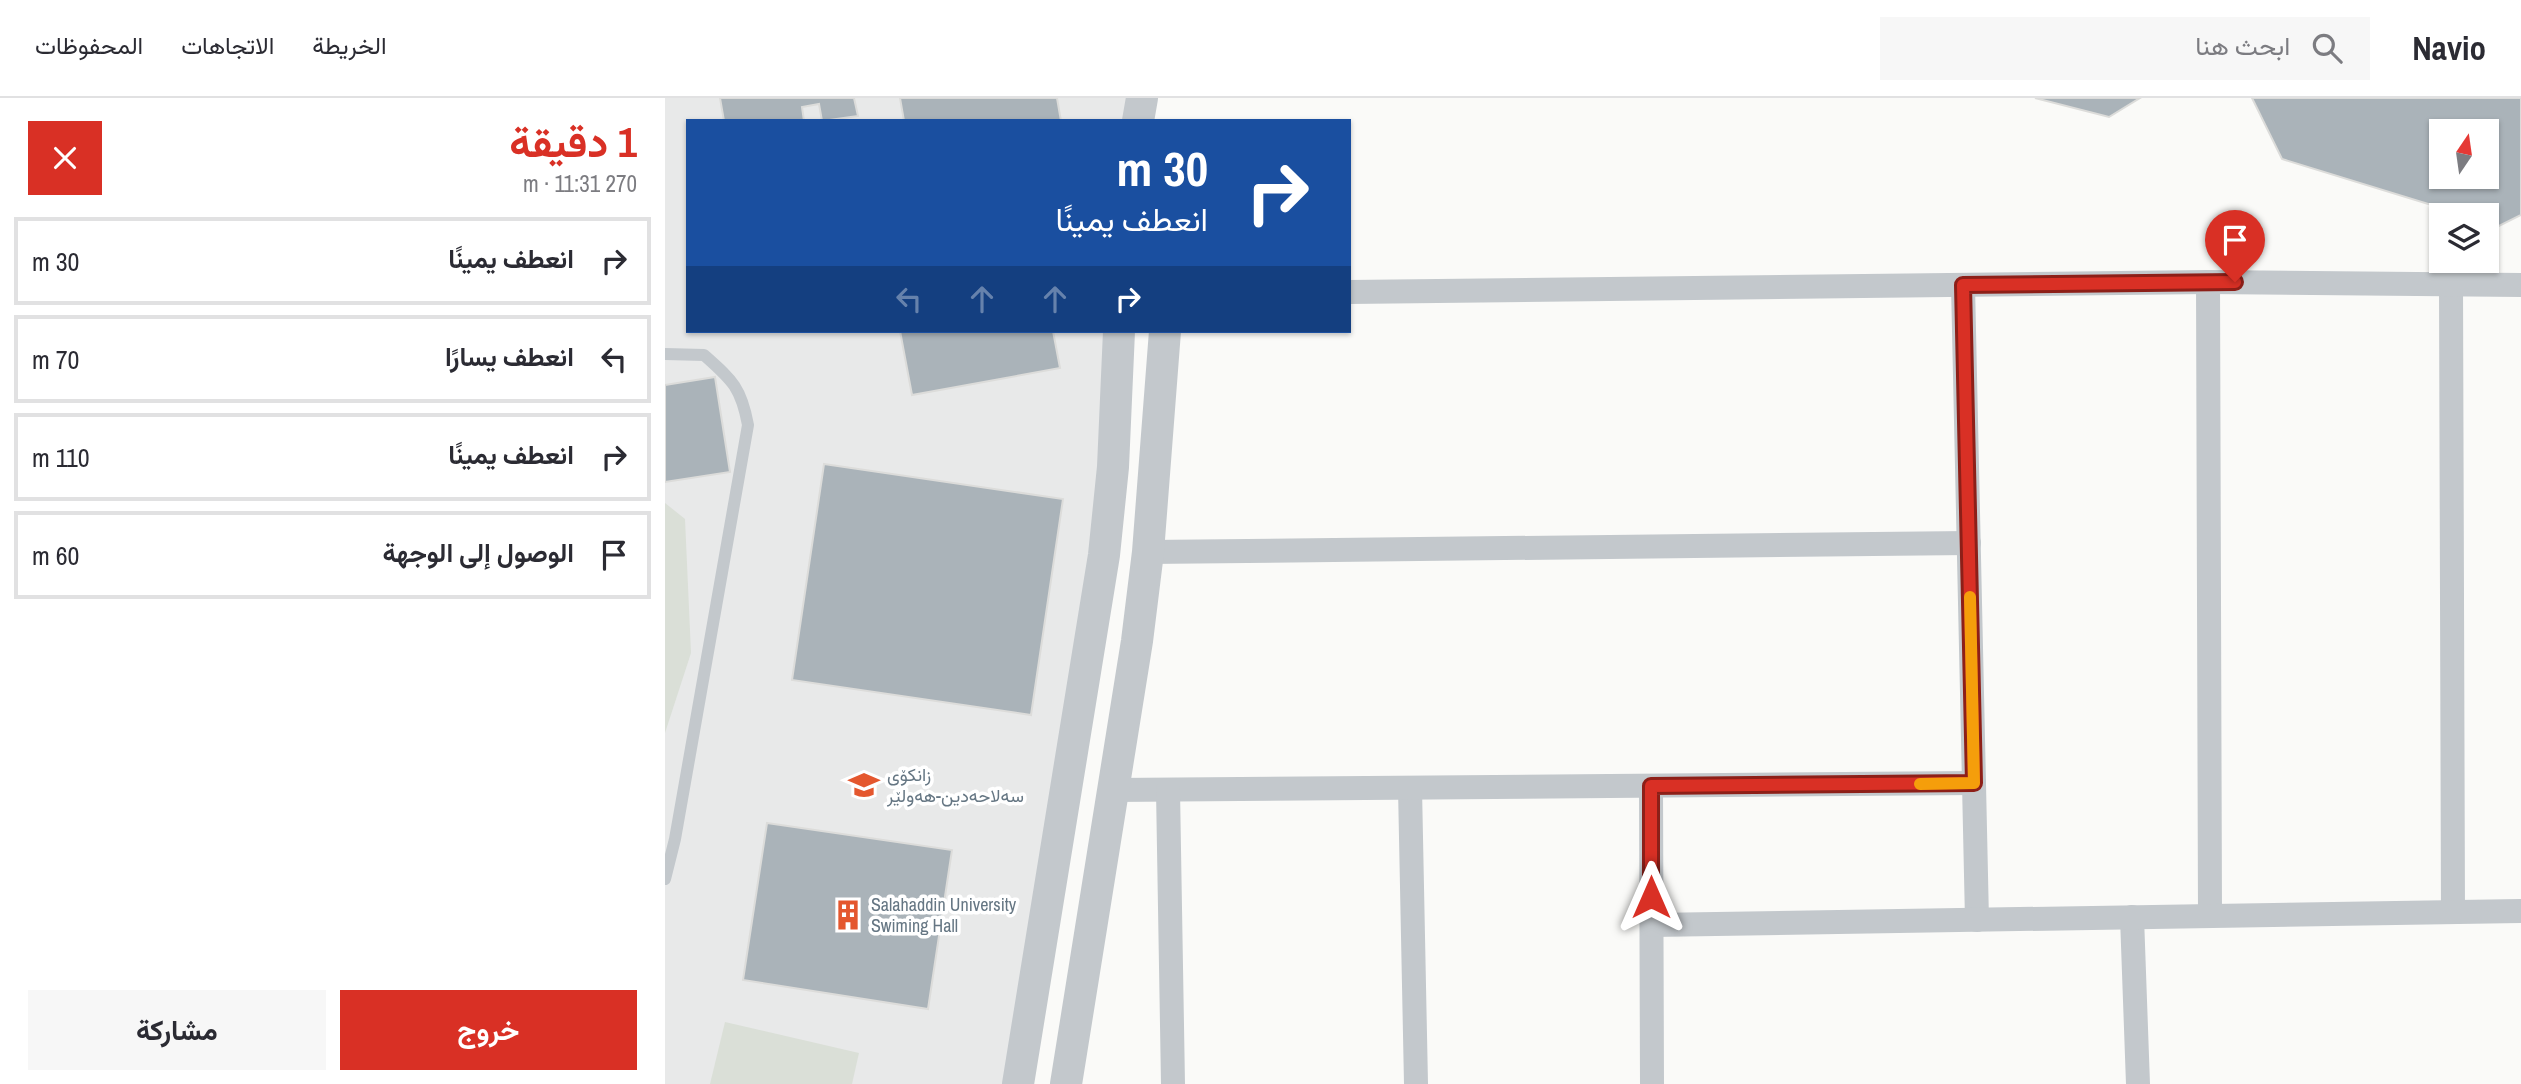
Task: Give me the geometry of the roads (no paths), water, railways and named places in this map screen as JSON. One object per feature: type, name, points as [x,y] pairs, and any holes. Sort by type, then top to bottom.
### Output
[{"type":"street","points":[[1138,119],[1142,98]]},
{"type":"street","points":[[1159,98],[1162,119]]},
{"type":"street","points":[[2208,282],[2210,916]]},
{"type":"street","points":[[1351,292],[2208,282],[2521,285]]},
{"type":"street","points":[[1963,285],[1977,920]]},
{"type":"street","points":[[2451,285],[2453,912]]},
{"type":"street","points":[[1019,1084],[1104,555],[1113,467],[1119,333]]},
{"type":"street","points":[[1066,1084],[1137,641],[1148,552],[1165,333]]},
{"type":"street","points":[[1148,552],[1969,542]]},
{"type":"street","points":[[1114,790],[1974,783]]},
{"type":"street","points":[[1651,786],[1652,1084]]},
{"type":"street","points":[[1410,788],[1416,1084]]},
{"type":"street","points":[[1168,790],[1173,1084]]},
{"type":"street","points":[[1652,925],[2521,911]]},
{"type":"street","points":[[2133,917],[2138,1084]]},
{"type":"street","points":[[1034,992],[1079,1002]]},
{"type":"lane","points":[[665,354],[704,355],[727,375],[743,398],[748,425],[675,839],[665,879]]},
{"type":"place","name":"زانکۆی سەلاحەدین-هەولێر","points":[[864,785]]},
{"type":"place","name":"Salahaddin University Swiming Hall","points":[[848,915]]}]
